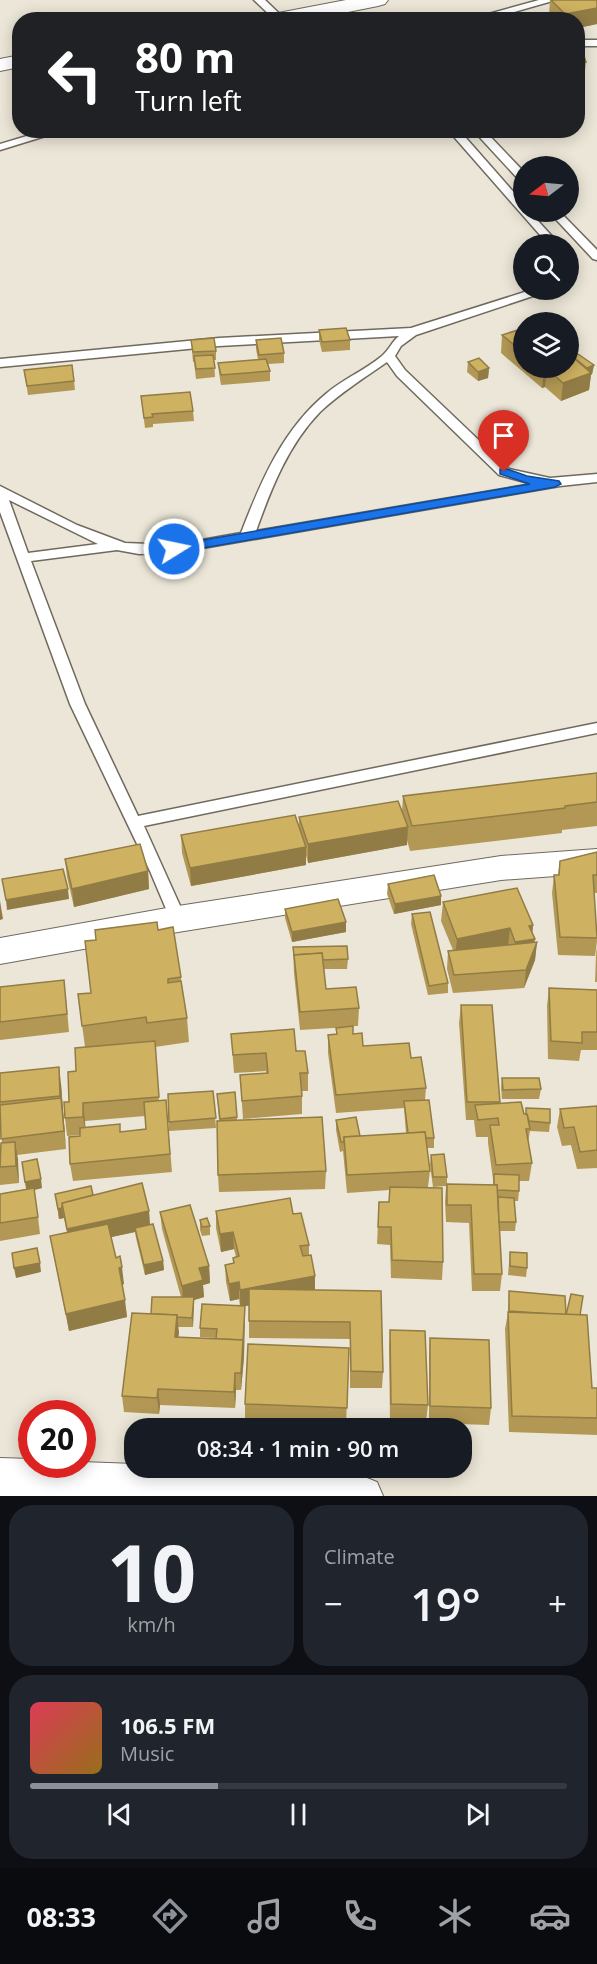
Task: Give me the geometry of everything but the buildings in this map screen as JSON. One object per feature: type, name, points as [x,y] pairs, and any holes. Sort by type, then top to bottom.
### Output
[{"type":"street","points":[[315,12],[378,0]]},
{"type":"street","points":[[7,952],[178,919],[501,868],[597,861]]},
{"type":"street","points":[[0,1478],[177,1492],[362,1496]]},
{"type":"lane","points":[[259,0],[271,12]]},
{"type":"lane","points":[[504,12],[551,0]]},
{"type":"lane","points":[[0,147],[32,138]]},
{"type":"lane","points":[[460,138],[513,198]]},
{"type":"lane","points":[[486,138],[513,167]]},
{"type":"lane","points":[[534,222],[545,234]]},
{"type":"lane","points":[[564,222],[597,257]]},
{"type":"lane","points":[[0,363],[219,342],[412,332],[513,299]]},
{"type":"lane","points":[[247,536],[261,498],[294,435],[315,410],[347,383],[389,356],[396,344],[412,332]]},
{"type":"lane","points":[[389,356],[401,373],[504,472],[525,480],[555,484]]},
{"type":"lane","points":[[0,492],[119,546],[147,550],[174,549],[596,479]]},
{"type":"lane","points":[[0,492],[90,733],[135,822],[178,919]]},
{"type":"lane","points":[[24,558],[119,546]]},
{"type":"lane","points":[[135,822],[597,728]]},
{"type":"route","points":[[174,549],[555,484],[525,480],[504,472]]}]
